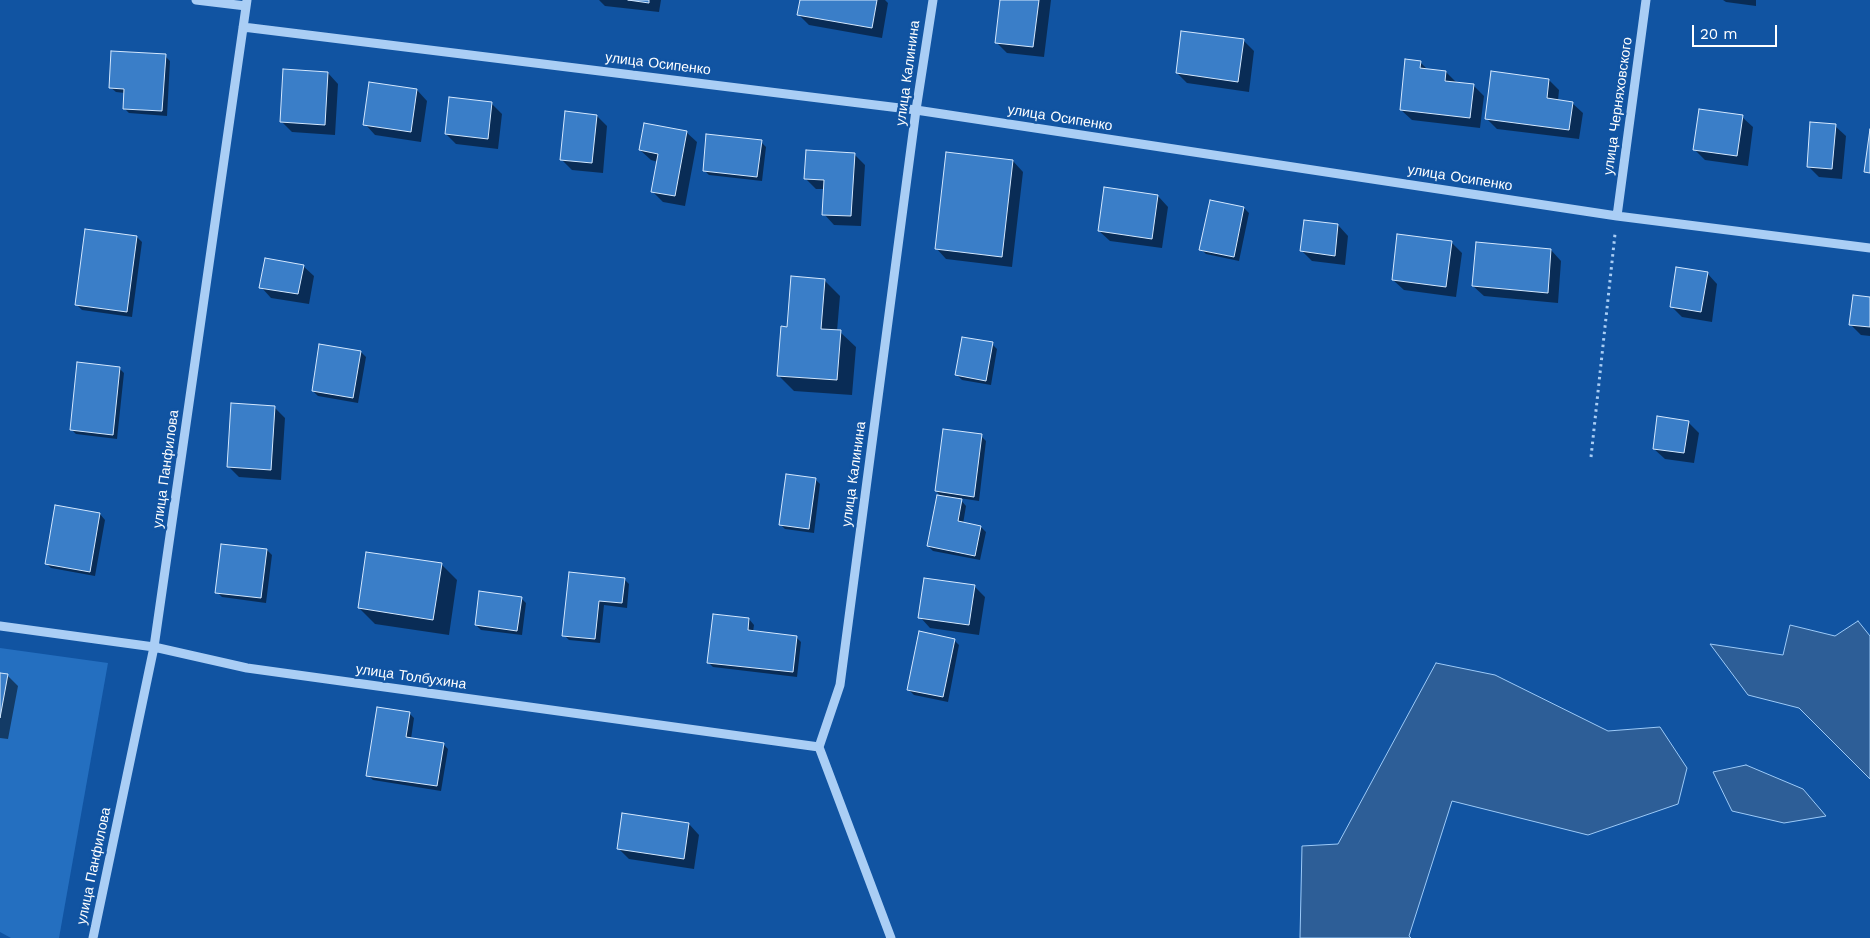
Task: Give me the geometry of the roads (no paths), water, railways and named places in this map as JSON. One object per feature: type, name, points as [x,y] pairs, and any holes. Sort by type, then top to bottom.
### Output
[{"type":"street","points":[[196,0],[246,3]]},
{"type":"street","name":"улица Калинина","points":[[819,747],[840,686],[916,110],[933,0]]},
{"type":"street","name":"улица Черняховского","points":[[1617,216],[1646,0]]},
{"type":"street","name":"улица Панфилова","points":[[93,938],[154,647],[246,3]]},
{"type":"street","name":"улица Осипенко","points":[[244,27],[916,110],[1617,216],[1870,248]]},
{"type":"street","name":"улица Толбухина","points":[[0,626],[154,647],[246,668],[819,747]]},
{"type":"street","points":[[819,747],[891,938]]},
{"type":"street","points":[[95,928],[97,938]]}]
